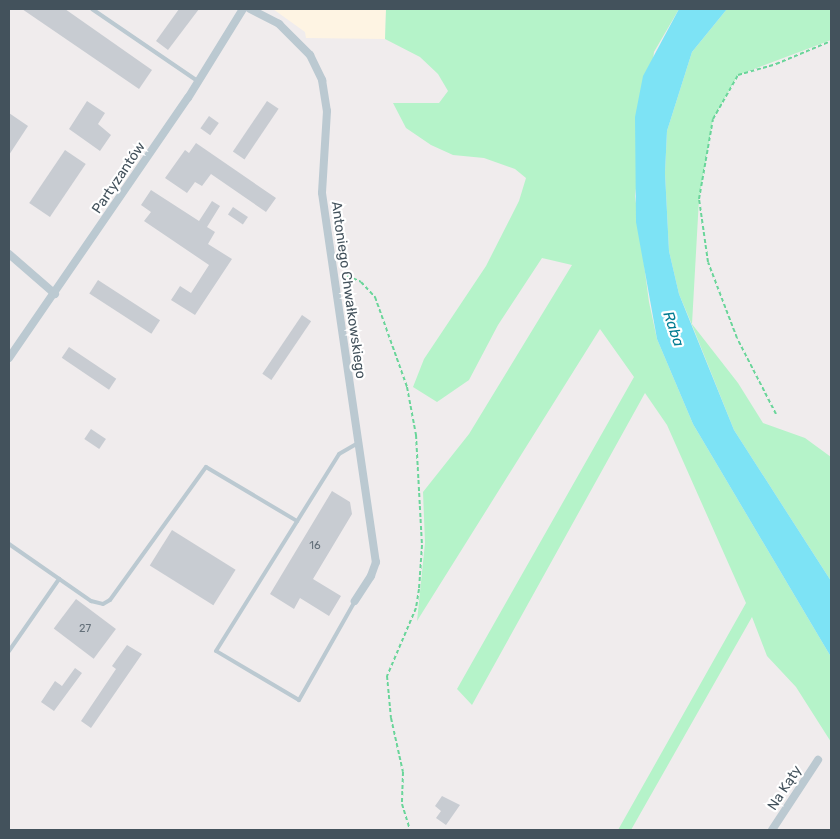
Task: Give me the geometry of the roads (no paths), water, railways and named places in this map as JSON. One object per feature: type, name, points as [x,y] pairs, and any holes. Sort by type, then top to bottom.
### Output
[{"type":"street","name":"Partyzantów","points":[[9,358],[55,294],[199,82],[243,9]]},
{"type":"street","name":"Antoniego Chwałkowskiego","points":[[250,9],[279,24],[297,40],[310,55],[322,80],[327,110],[321,186],[331,272],[376,562],[371,576],[355,601]]},
{"type":"street","points":[[9,254],[55,294]]},
{"type":"street","name":"Na Kąty","points":[[772,830],[818,760]]},
{"type":"lane","points":[[95,10],[199,82]]},
{"type":"lane","points":[[355,601],[299,700],[216,651],[339,454],[358,443]]},
{"type":"lane","points":[[9,544],[91,601],[103,604],[110,600],[206,467],[297,521]]},
{"type":"lane","points":[[9,651],[59,579]]},
{"type":"water","name":"Raba","points":[[679,9],[727,9],[692,52],[667,131],[665,173],[669,251],[679,294],[734,430],[831,581],[831,657],[693,424],[657,339],[636,222],[635,117],[643,76]]}]
